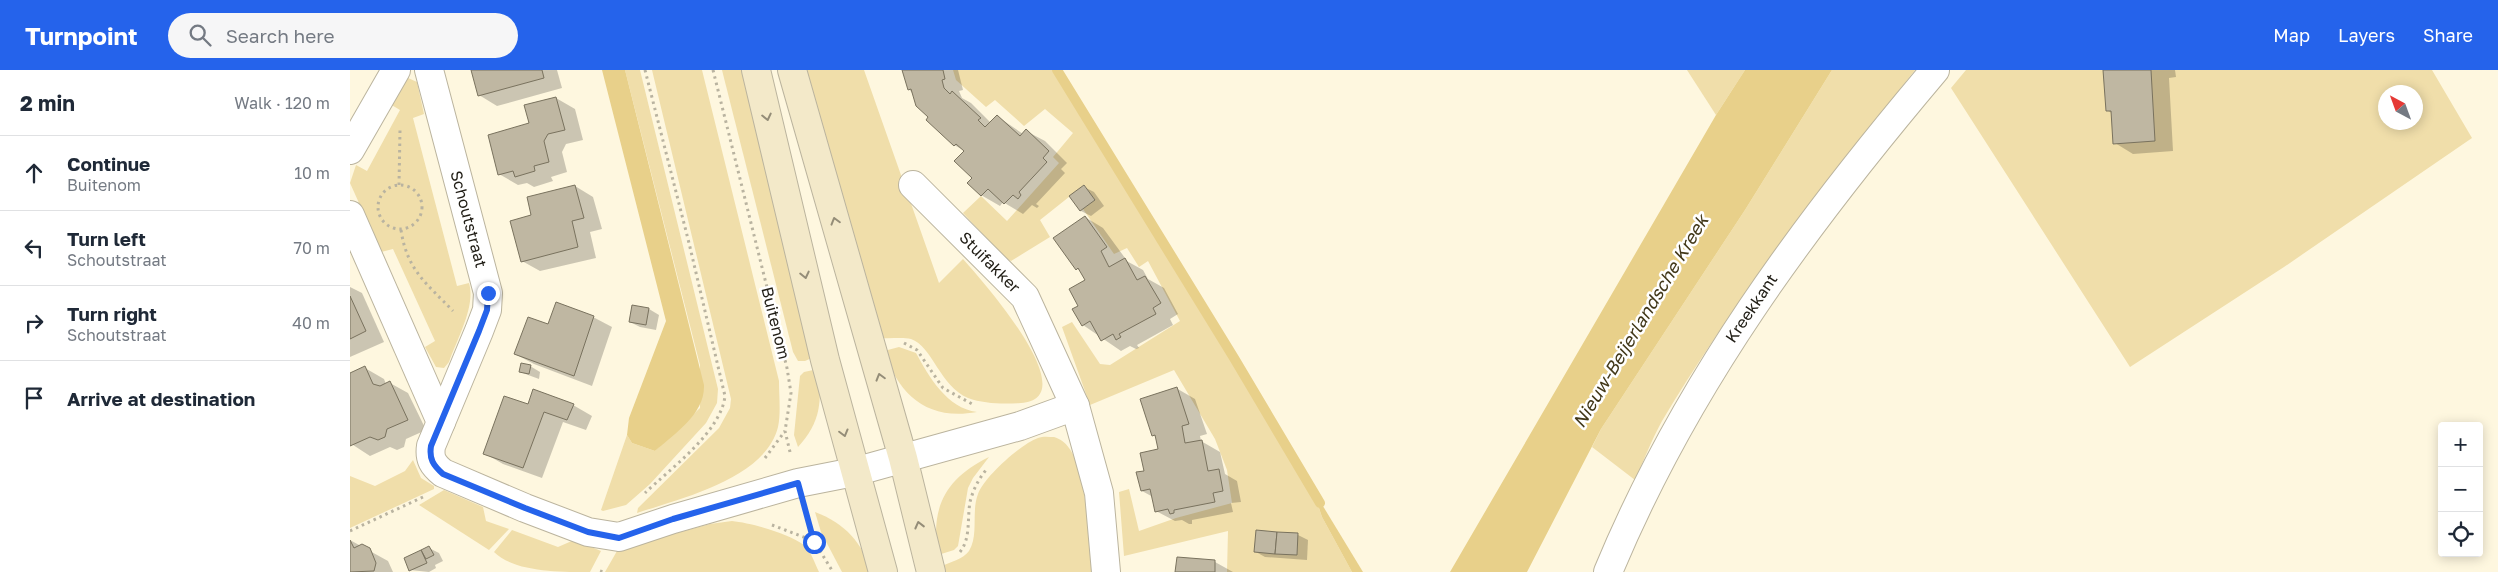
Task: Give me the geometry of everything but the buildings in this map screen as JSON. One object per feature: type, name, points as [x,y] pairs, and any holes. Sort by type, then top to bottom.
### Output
[{"type":"main road","points":[[756,70],[825,360],[854,472],[883,572]]},
{"type":"main road","points":[[792,70],[903,458],[930,568]]},
{"type":"street","points":[[350,150],[396,70]]},
{"type":"street","name":"Schoutstraat","points":[[429,70],[488,293],[487,310],[441,422],[430,456],[434,467],[453,478],[588,532],[619,538],[673,519],[798,483],[854,472]]},
{"type":"street","name":"Kreekkant","points":[[1608,572],[1668,442],[1739,326],[1812,223],[1934,70]]},
{"type":"street","name":"Stuifakker","points":[[913,185],[1025,297],[1075,406],[1099,494],[1106,572]]},
{"type":"street","points":[[350,215],[441,422]]},
{"type":"street","points":[[854,472],[1020,426],[1075,406]]},
{"type":"path","points":[[644,494],[706,434],[724,408],[725,396],[692,252],[645,70]]},
{"type":"path","name":"Buitenom","points":[[713,70],[787,368],[790,393],[785,431],[814,542],[833,572]]},
{"type":"path","points":[[399,185],[401,128]]},
{"type":"path","points":[[399,185],[414,189],[423,205],[417,222],[401,230],[388,226],[383,222],[378,210],[380,196],[390,187],[399,185]]},
{"type":"path","points":[[401,230],[404,248],[414,268],[461,319],[479,331]]},
{"type":"path","points":[[930,568],[958,554],[966,544],[970,502],[978,480],[990,465]]},
{"type":"path","points":[[350,531],[439,490],[453,478]]},
{"type":"shaded area","points":[[625,70],[640,70],[718,389],[717,403],[706,423],[650,484],[626,505],[603,511],[601,510],[627,435],[632,443],[655,451],[700,408],[700,365]]},
{"type":"shaded area","points":[[652,70],[702,70],[779,381],[780,410],[778,427],[770,445],[757,460],[739,473],[698,493],[637,513],[638,508],[719,428],[730,408],[731,399]]},
{"type":"shaded area","points":[[722,70],[743,70],[814,357],[805,361],[798,361],[793,352]]},
{"type":"shaded area","points":[[804,70],[864,70],[939,283],[963,259],[1006,311],[1023,336],[1036,360],[1042,381],[1038,396],[1021,403],[987,402],[968,398],[950,385],[925,349],[918,343],[908,338],[881,338]]},
{"type":"shaded area","points":[[953,70],[1057,70],[1234,358],[1314,493],[1322,517],[1352,572],[1227,572],[1228,531],[1124,556],[1119,492],[1129,489],[1139,531],[1176,518],[1232,503],[1227,470],[1215,439],[1174,370],[1090,405],[1062,327],[1072,322],[1100,364],[1110,365],[1180,321],[1148,261],[1139,267],[1127,248],[1114,254],[1083,209],[1095,200],[1084,185],[1040,220],[1050,237],[1011,261],[1004,257],[963,213],[981,196],[1007,221],[1059,163],[1053,157],[1073,133],[1045,109],[1024,126],[995,100],[986,107],[956,80]]},
{"type":"shaded area","points":[[1687,70],[1745,70],[1716,115]]},
{"type":"shaded area","points":[[1832,70],[1915,70],[1815,198],[1720,330],[1662,421],[1635,480],[1592,447],[1601,429],[1745,210]]},
{"type":"shaded area","points":[[1966,70],[2432,70],[2472,138],[2284,267],[2130,367],[1951,88]]},
{"type":"shaded area","points":[[408,78],[417,82],[424,114],[413,118],[457,286],[469,283],[470,302],[468,312],[449,362],[444,368],[436,367],[425,347],[435,341],[393,249],[381,252],[350,183],[356,165],[367,171],[400,110],[390,104],[403,82]]},
{"type":"shaded area","points":[[899,347],[916,353],[933,381],[948,398],[966,409],[977,412],[959,414],[943,412],[917,401],[898,380],[890,367],[884,351]]},
{"type":"shaded area","points":[[818,369],[820,391],[818,411],[806,438],[798,447],[794,435],[800,376],[804,372]]},
{"type":"shaded area","points":[[1042,437],[1054,437],[1066,444],[1075,458],[1086,507],[1092,572],[944,572],[942,566],[964,556],[972,545],[978,494],[995,470],[1031,441]]},
{"type":"shaded area","points":[[989,457],[968,488],[958,546],[954,550],[938,555],[937,522],[939,508],[944,496],[962,474]]},
{"type":"shaded area","points":[[413,460],[421,478],[434,486],[434,489],[350,528],[350,476],[375,486],[405,471]]},
{"type":"shaded area","points":[[444,490],[483,507],[486,521],[509,529],[489,550],[419,505]]},
{"type":"shaded area","points":[[815,512],[835,522],[851,535],[863,552],[872,572],[842,572],[821,532]]},
{"type":"shaded area","points":[[732,521],[769,529],[789,536],[804,545],[819,572],[605,572],[617,551],[621,548],[710,524]]},
{"type":"shaded area","points":[[512,530],[558,547],[574,540],[601,551],[590,572],[538,570],[525,567],[513,564],[494,552]]},
{"type":"water","points":[[602,70],[625,70],[704,385],[700,405],[694,414],[680,430],[655,451],[632,443],[627,435],[629,418],[666,321]]},
{"type":"water","name":"Nieuw-Beijerlandsche Kreek","points":[[1745,70],[1832,70],[1745,210],[1601,429],[1527,572],[1450,572],[1716,115]]},
{"type":"water","points":[[1314,493],[1363,572],[1352,572],[1322,517]]},
{"type":"waterway","points":[[1057,70],[1234,358],[1320,503]]},
{"type":"route","points":[[488,293],[487,310],[431,446],[430,456],[434,467],[443,474],[588,532],[619,538],[673,519],[798,483],[814,542]]}]
